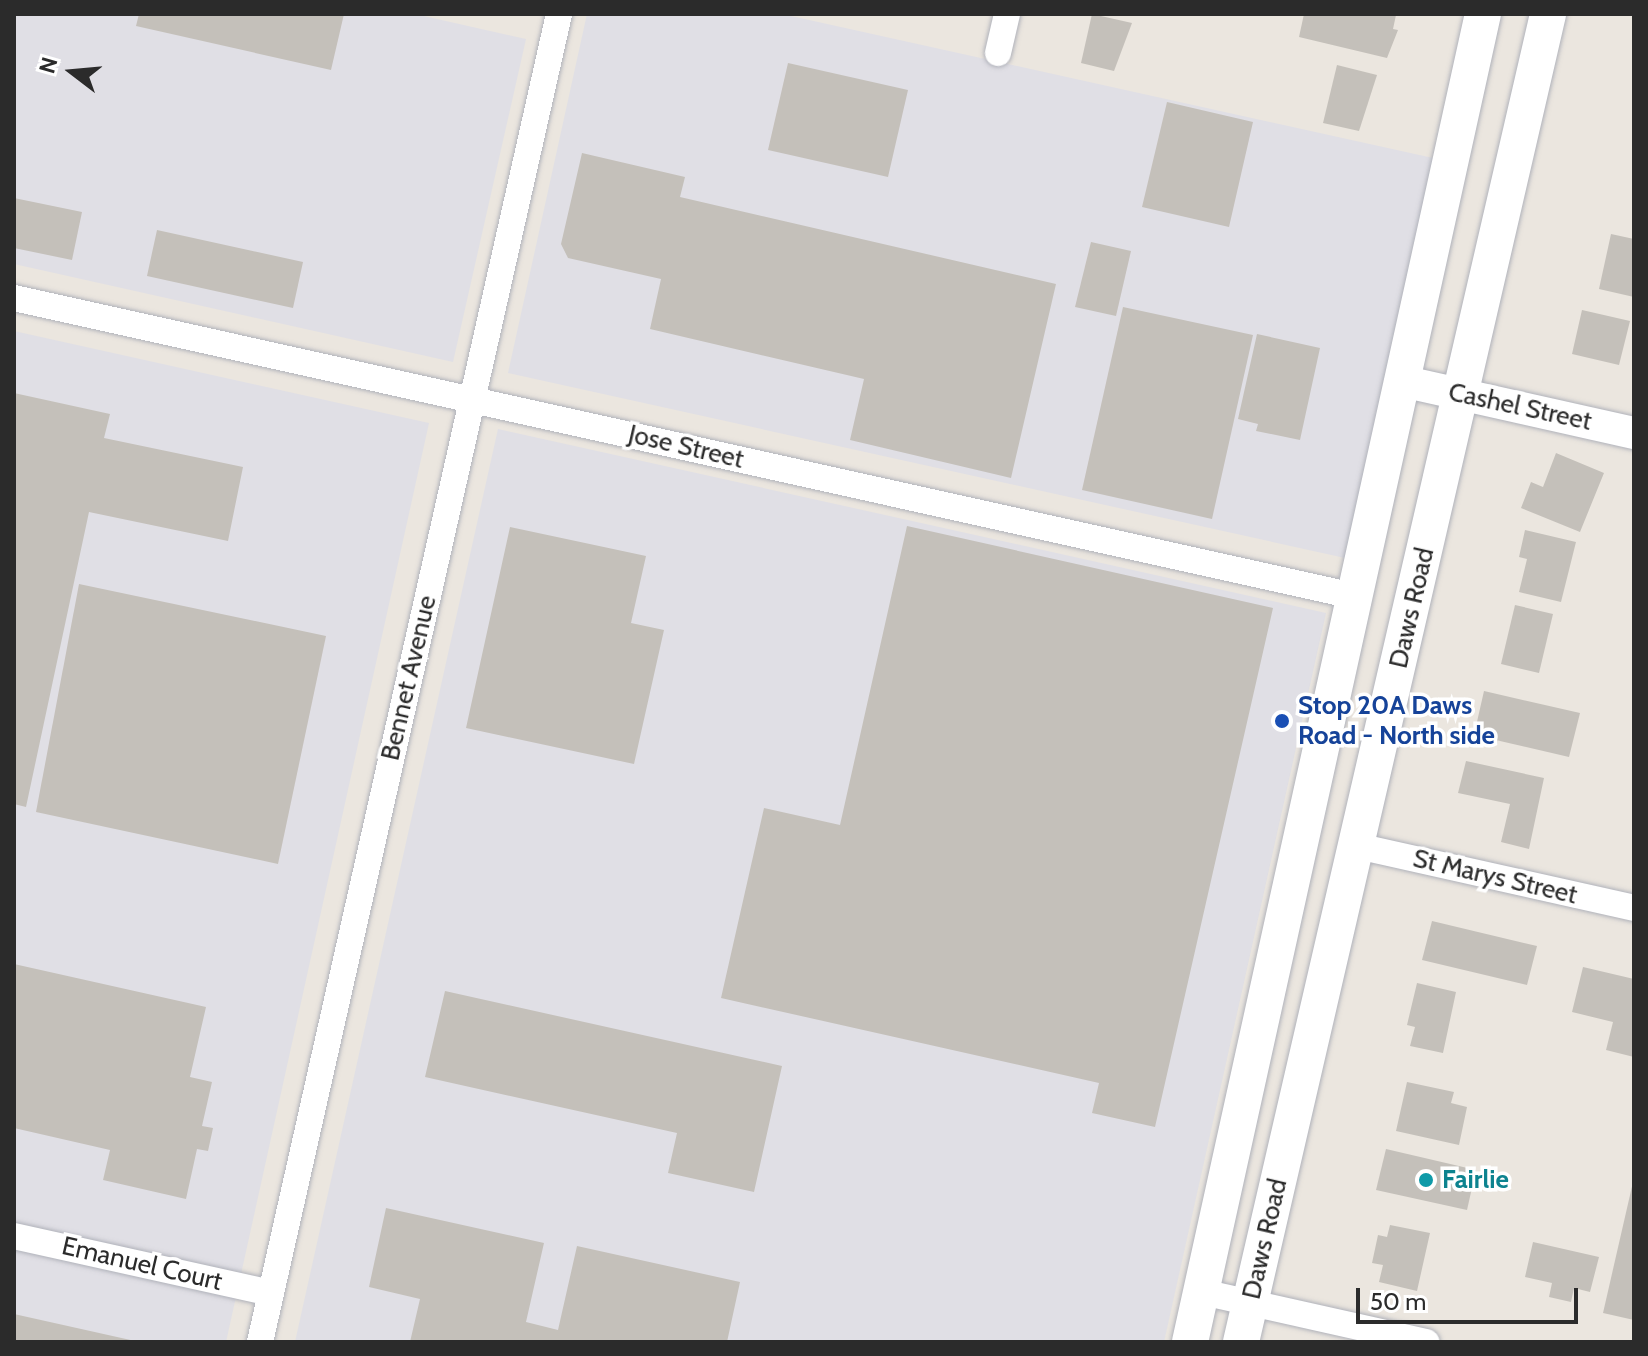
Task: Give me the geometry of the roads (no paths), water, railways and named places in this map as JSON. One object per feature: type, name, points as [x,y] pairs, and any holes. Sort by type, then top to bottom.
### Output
[{"type":"main road","name":"Daws Road","points":[[1190,1342],[1406,382],[1483,14]]},
{"type":"main road","name":"Daws Road","points":[[1241,1342],[1548,14]]},
{"type":"street","name":"Bennet Avenue","points":[[260,1342],[559,14]]},
{"type":"street","points":[[998,53],[1007,14]]},
{"type":"street","name":"Jose Street","points":[[14,298],[1358,597]]},
{"type":"street","name":"Cashel Street","points":[[1406,382],[1634,433]]},
{"type":"street","name":"St Marys Street","points":[[1357,846],[1634,908]]},
{"type":"street","name":"Emanuel Court","points":[[14,1236],[271,1293]]},
{"type":"street","points":[[1202,1292],[1426,1342]]},
{"type":"place","name":"Stop 20A Daws Road - North side","points":[[1282,721]]},
{"type":"place","name":"Fairlie","points":[[1426,1180]]}]
